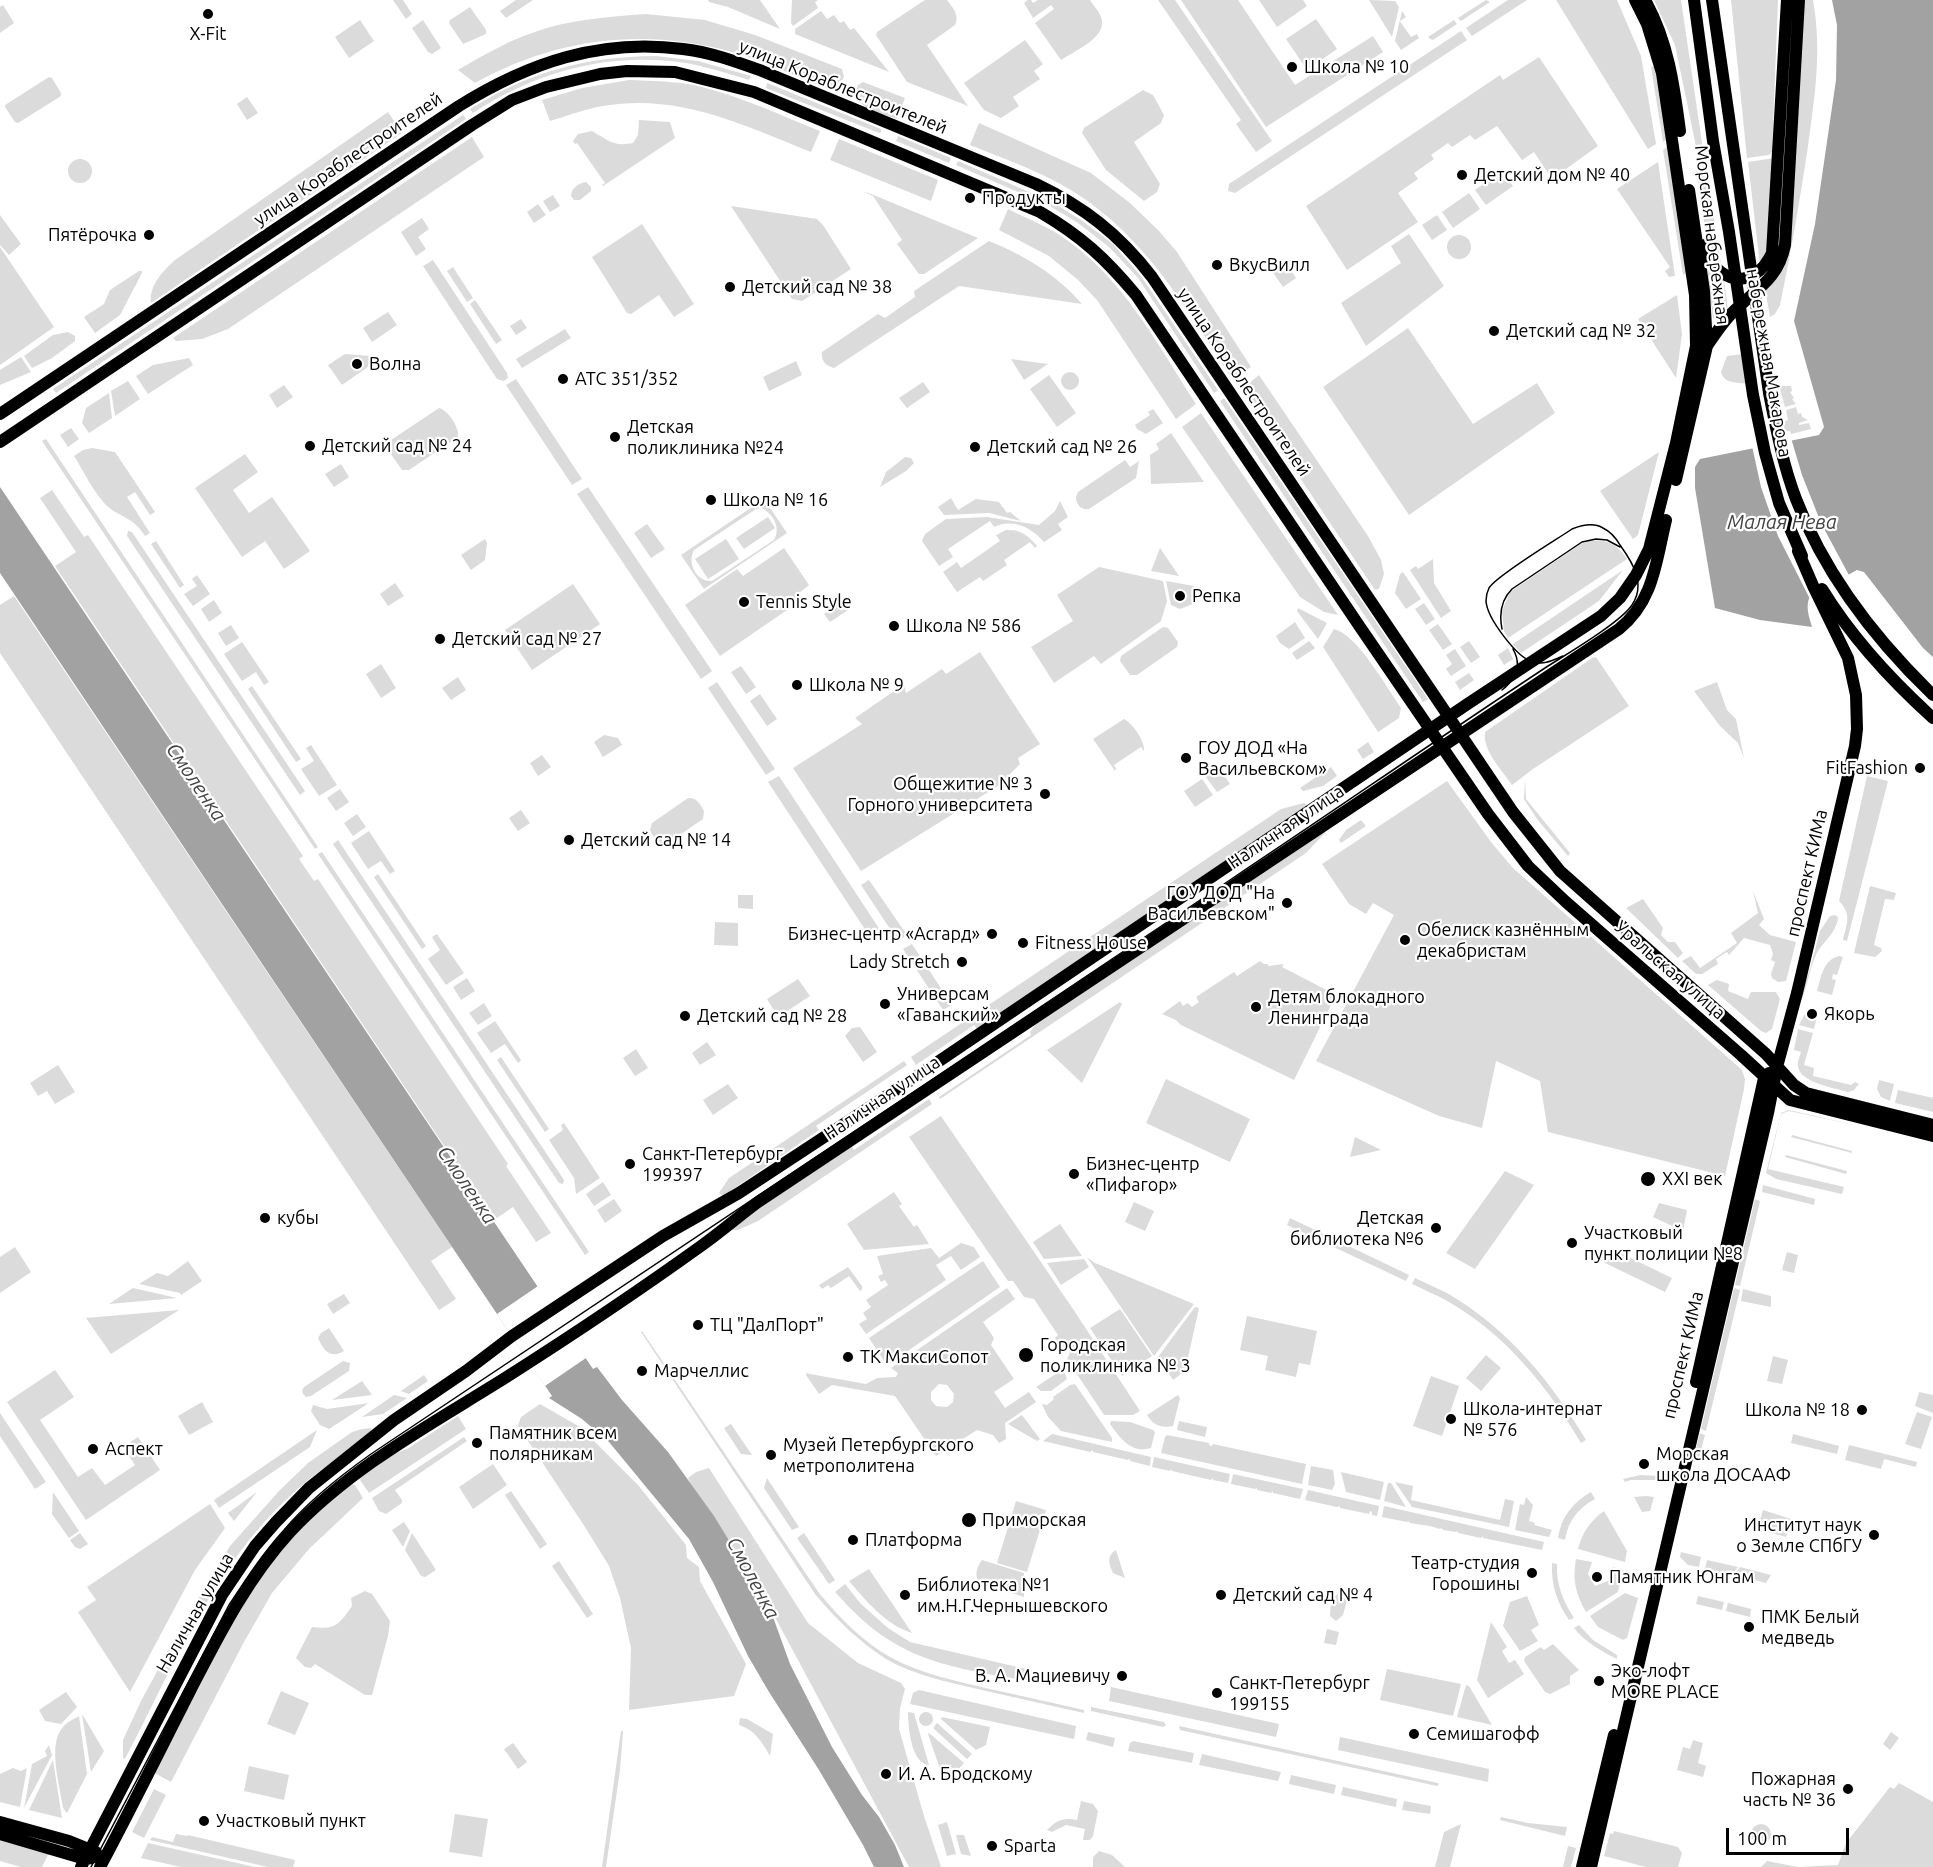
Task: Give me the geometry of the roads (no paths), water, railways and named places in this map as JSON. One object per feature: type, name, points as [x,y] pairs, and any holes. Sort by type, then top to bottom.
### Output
[{"type":"main road","name":"Морская набережная","points":[[1635,0],[1647,24],[1662,73],[1674,141],[1697,318],[1696,346],[1689,386],[1655,531],[1642,565]]},
{"type":"main road","name":"Морская набережная","points":[[1645,0],[1660,32],[1672,74],[1704,291],[1707,346],[1651,582]]},
{"type":"main road","name":"набережная Макарова","points":[[1694,0],[1713,141],[1736,275],[1753,395],[1762,442],[1779,503],[1798,551],[1856,639],[1891,678],[1933,718]]},
{"type":"main road","name":"набережная Макарова","points":[[1712,0],[1769,393],[1781,450],[1796,498],[1814,540],[1840,586],[1870,628],[1903,666],[1933,695]]},
{"type":"main road","points":[[1721,0],[1729,71],[1725,86]]},
{"type":"main road","points":[[1695,229],[1706,257],[1715,270],[1733,279],[1747,278],[1758,273],[1772,254],[1787,0]]},
{"type":"main road","points":[[1707,346],[1726,319],[1770,279],[1782,257],[1785,245],[1799,0]]},
{"type":"main road","name":"улица Кораблестроителей","points":[[0,414],[459,106],[507,78],[586,52],[629,48],[685,49],[734,61],[762,71],[1055,193],[1094,218],[1124,244],[1152,277],[1461,734]]},
{"type":"main road","name":"улица Кораблестроителей","points":[[0,442],[472,125],[520,97],[572,80],[627,71],[675,72],[754,92],[1040,212],[1071,231],[1106,260],[1154,320],[1207,403],[1443,745]]},
{"type":"main road","points":[[754,92],[757,77],[762,71]]},
{"type":"main road","points":[[882,146],[890,133],[890,125]]},
{"type":"main road","name":"проспект КИМа","points":[[1591,1867],[1777,1067],[1845,792],[1857,729],[1854,685],[1848,658],[1798,551]]},
{"type":"main road","name":"Наличная улица","points":[[85,1858],[222,1595],[255,1546],[309,1488],[394,1420],[469,1369],[512,1336],[689,1220],[739,1193],[917,1076],[1601,616],[1620,598],[1642,565]]},
{"type":"main road","name":"Наличная улица","points":[[103,1862],[226,1622],[254,1578],[290,1533],[323,1500],[353,1475],[570,1335],[704,1245],[758,1202],[1630,620],[1642,606],[1651,582]]},
{"type":"main road","name":"Уральская улица","points":[[1461,734],[1513,812],[1553,862],[1753,1042],[1794,1085],[1806,1093],[1933,1125]]},
{"type":"main road","name":"Уральская улица","points":[[1443,745],[1488,814],[1528,866],[1566,903],[1774,1087],[1792,1101],[1933,1136]]},
{"type":"main road","points":[[1644,971],[1656,957]]},
{"type":"main road","points":[[1764,1077],[1777,1067]]},
{"type":"main road","name":"проспект КИМа","points":[[1582,1867],[1656,1559],[1764,1077]]},
{"type":"main road","points":[[0,1822],[85,1858]]},
{"type":"main road","points":[[0,1834],[103,1862]]},
{"type":"water","name":"Малая Нева","points":[[1832,0],[1933,0],[1933,657],[1923,648],[1864,572],[1857,570],[1810,596],[1808,608],[1812,627],[1760,620],[1715,608],[1695,488],[1695,467],[1700,459],[1819,435],[1824,427],[1794,321],[1815,224],[1836,80],[1837,25]]},
{"type":"water","name":"Смоленка","points":[[0,487],[593,1369],[597,1367],[622,1400],[668,1452],[714,1516],[769,1606],[790,1664],[832,1747],[862,1795],[879,1817],[904,1867],[874,1867],[819,1770],[748,1656],[713,1582],[689,1539],[609,1442],[582,1419],[549,1398],[552,1396],[0,573]]},
{"type":"tram line","points":[[91,1867],[229,1605],[276,1539],[325,1489],[371,1454],[1616,621],[1632,605],[1636,597],[1638,582],[1633,566],[1615,538],[1599,526],[1584,525],[1572,529],[1503,575],[1494,582],[1487,594],[1488,608],[1497,627],[1526,659],[1541,663],[1563,656]]},
{"type":"tram line","points":[[1502,629],[1502,607],[1512,589],[1582,542],[1596,539],[1607,540],[1620,547]]},
{"type":"tram line","points":[[1502,690],[1511,681],[1516,671],[1517,661],[1513,649]]},
{"type":"place","name":"X-Fit","points":[[208,14]]},
{"type":"place","name":"Школа № 10","points":[[1292,67]]},
{"type":"place","name":"Детский дом № 40","points":[[1462,175]]},
{"type":"place","name":"Продукты","points":[[970,198]]},
{"type":"place","name":"Пятёрочка","points":[[149,235]]},
{"type":"place","name":"ВкусВилл","points":[[1217,265]]},
{"type":"place","name":"Детский сад № 38","points":[[730,287]]},
{"type":"place","name":"Детский сад № 32","points":[[1494,331]]},
{"type":"place","name":"Волна","points":[[357,364]]},
{"type":"place","name":"АТС 351/352","points":[[563,379]]},
{"type":"place","name":"Детская поликлиника №24","points":[[615,437]]},
{"type":"place","name":"Детский сад № 24","points":[[310,446]]},
{"type":"place","name":"Детский сад № 26","points":[[975,447]]},
{"type":"place","name":"Школа № 16","points":[[711,500]]},
{"type":"place","name":"Репка","points":[[1180,596]]},
{"type":"place","name":"Tennis Style","points":[[744,602]]},
{"type":"place","name":"Школа № 586","points":[[894,626]]},
{"type":"place","name":"Детский сад № 27","points":[[440,639]]},
{"type":"place","name":"Школа № 9","points":[[797,685]]},
{"type":"place","name":"ГОУ ДОД «На Васильевском»","points":[[1186,758]]},
{"type":"place","name":"FitFashion","points":[[1920,768]]},
{"type":"place","name":"Общежитие № 3 Горного университета","points":[[1045,794]]},
{"type":"place","name":"Детский сад № 14","points":[[569,840]]},
{"type":"place","name":"ГОУ ДОД \"На Васильевском\"","points":[[1287,903]]},
{"type":"place","name":"Бизнес-центр «Асгард»","points":[[992,934]]},
{"type":"place","name":"Обелиск казнённым декабристам","points":[[1405,940]]},
{"type":"place","name":"Fitness House","points":[[1023,943]]},
{"type":"place","name":"Lady Stretch","points":[[962,962]]},
{"type":"place","name":"Универсам «Гаванский»","points":[[885,1004]]},
{"type":"place","name":"Детям блокадного Ленинграда","points":[[1256,1007]]},
{"type":"place","name":"Якорь","points":[[1812,1014]]},
{"type":"place","name":"Детский сад № 28","points":[[685,1016]]},
{"type":"place","name":"Санкт-Петербург 199397","points":[[630,1164]]},
{"type":"place","name":"Бизнес-центр «Пифагор»","points":[[1074,1174]]},
{"type":"place","name":"XXI век","points":[[1648,1179]]},
{"type":"place","name":"кубы","points":[[265,1218]]},
{"type":"place","name":"Детская библиотека №6","points":[[1436,1228]]},
{"type":"place","name":"Участковый пункт полиции №8","points":[[1572,1243]]},
{"type":"place","name":"ТЦ \"ДалПорт\"","points":[[698,1325]]},
{"type":"place","name":"Городская поликлиника № 3","points":[[1026,1355]]},
{"type":"place","name":"ТК МаксиСопот","points":[[848,1357]]},
{"type":"place","name":"Марчеллис","points":[[642,1371]]},
{"type":"place","name":"Школа № 18","points":[[1862,1410]]},
{"type":"place","name":"Школа-интернат № 576","points":[[1451,1419]]},
{"type":"place","name":"Памятник всем полярникам","points":[[477,1443]]},
{"type":"place","name":"Аспект","points":[[93,1449]]},
{"type":"place","name":"Музей Петербургского метрополитена","points":[[771,1455]]},
{"type":"place","name":"Морская школа ДОСААФ","points":[[1644,1464]]},
{"type":"place","name":"Приморская","points":[[969,1520]]},
{"type":"place","name":"Институт наук о Земле СПбГУ","points":[[1874,1535]]},
{"type":"place","name":"Платформа","points":[[853,1540]]},
{"type":"place","name":"Театр-студия Горошины","points":[[1532,1573]]},
{"type":"place","name":"Памятник Юнгам","points":[[1597,1577]]},
{"type":"place","name":"Библиотека №1 им.Н.Г.Чернышевского","points":[[905,1595]]},
{"type":"place","name":"Детский сад № 4","points":[[1221,1595]]},
{"type":"place","name":"ПМК Белый медведь","points":[[1749,1627]]},
{"type":"place","name":"В. А. Мациевичу","points":[[1122,1676]]},
{"type":"place","name":"Эко-лофт MORE PLACE","points":[[1599,1681]]},
{"type":"place","name":"Санкт-Петербург 199155","points":[[1217,1693]]},
{"type":"place","name":"Семишагофф","points":[[1414,1734]]},
{"type":"place","name":"И. А. Бродскому","points":[[886,1774]]},
{"type":"place","name":"Пожарная часть № 36","points":[[1848,1789]]},
{"type":"place","name":"Участковый пункт","points":[[204,1821]]},
{"type":"place","name":"Sparta","points":[[992,1846]]}]
